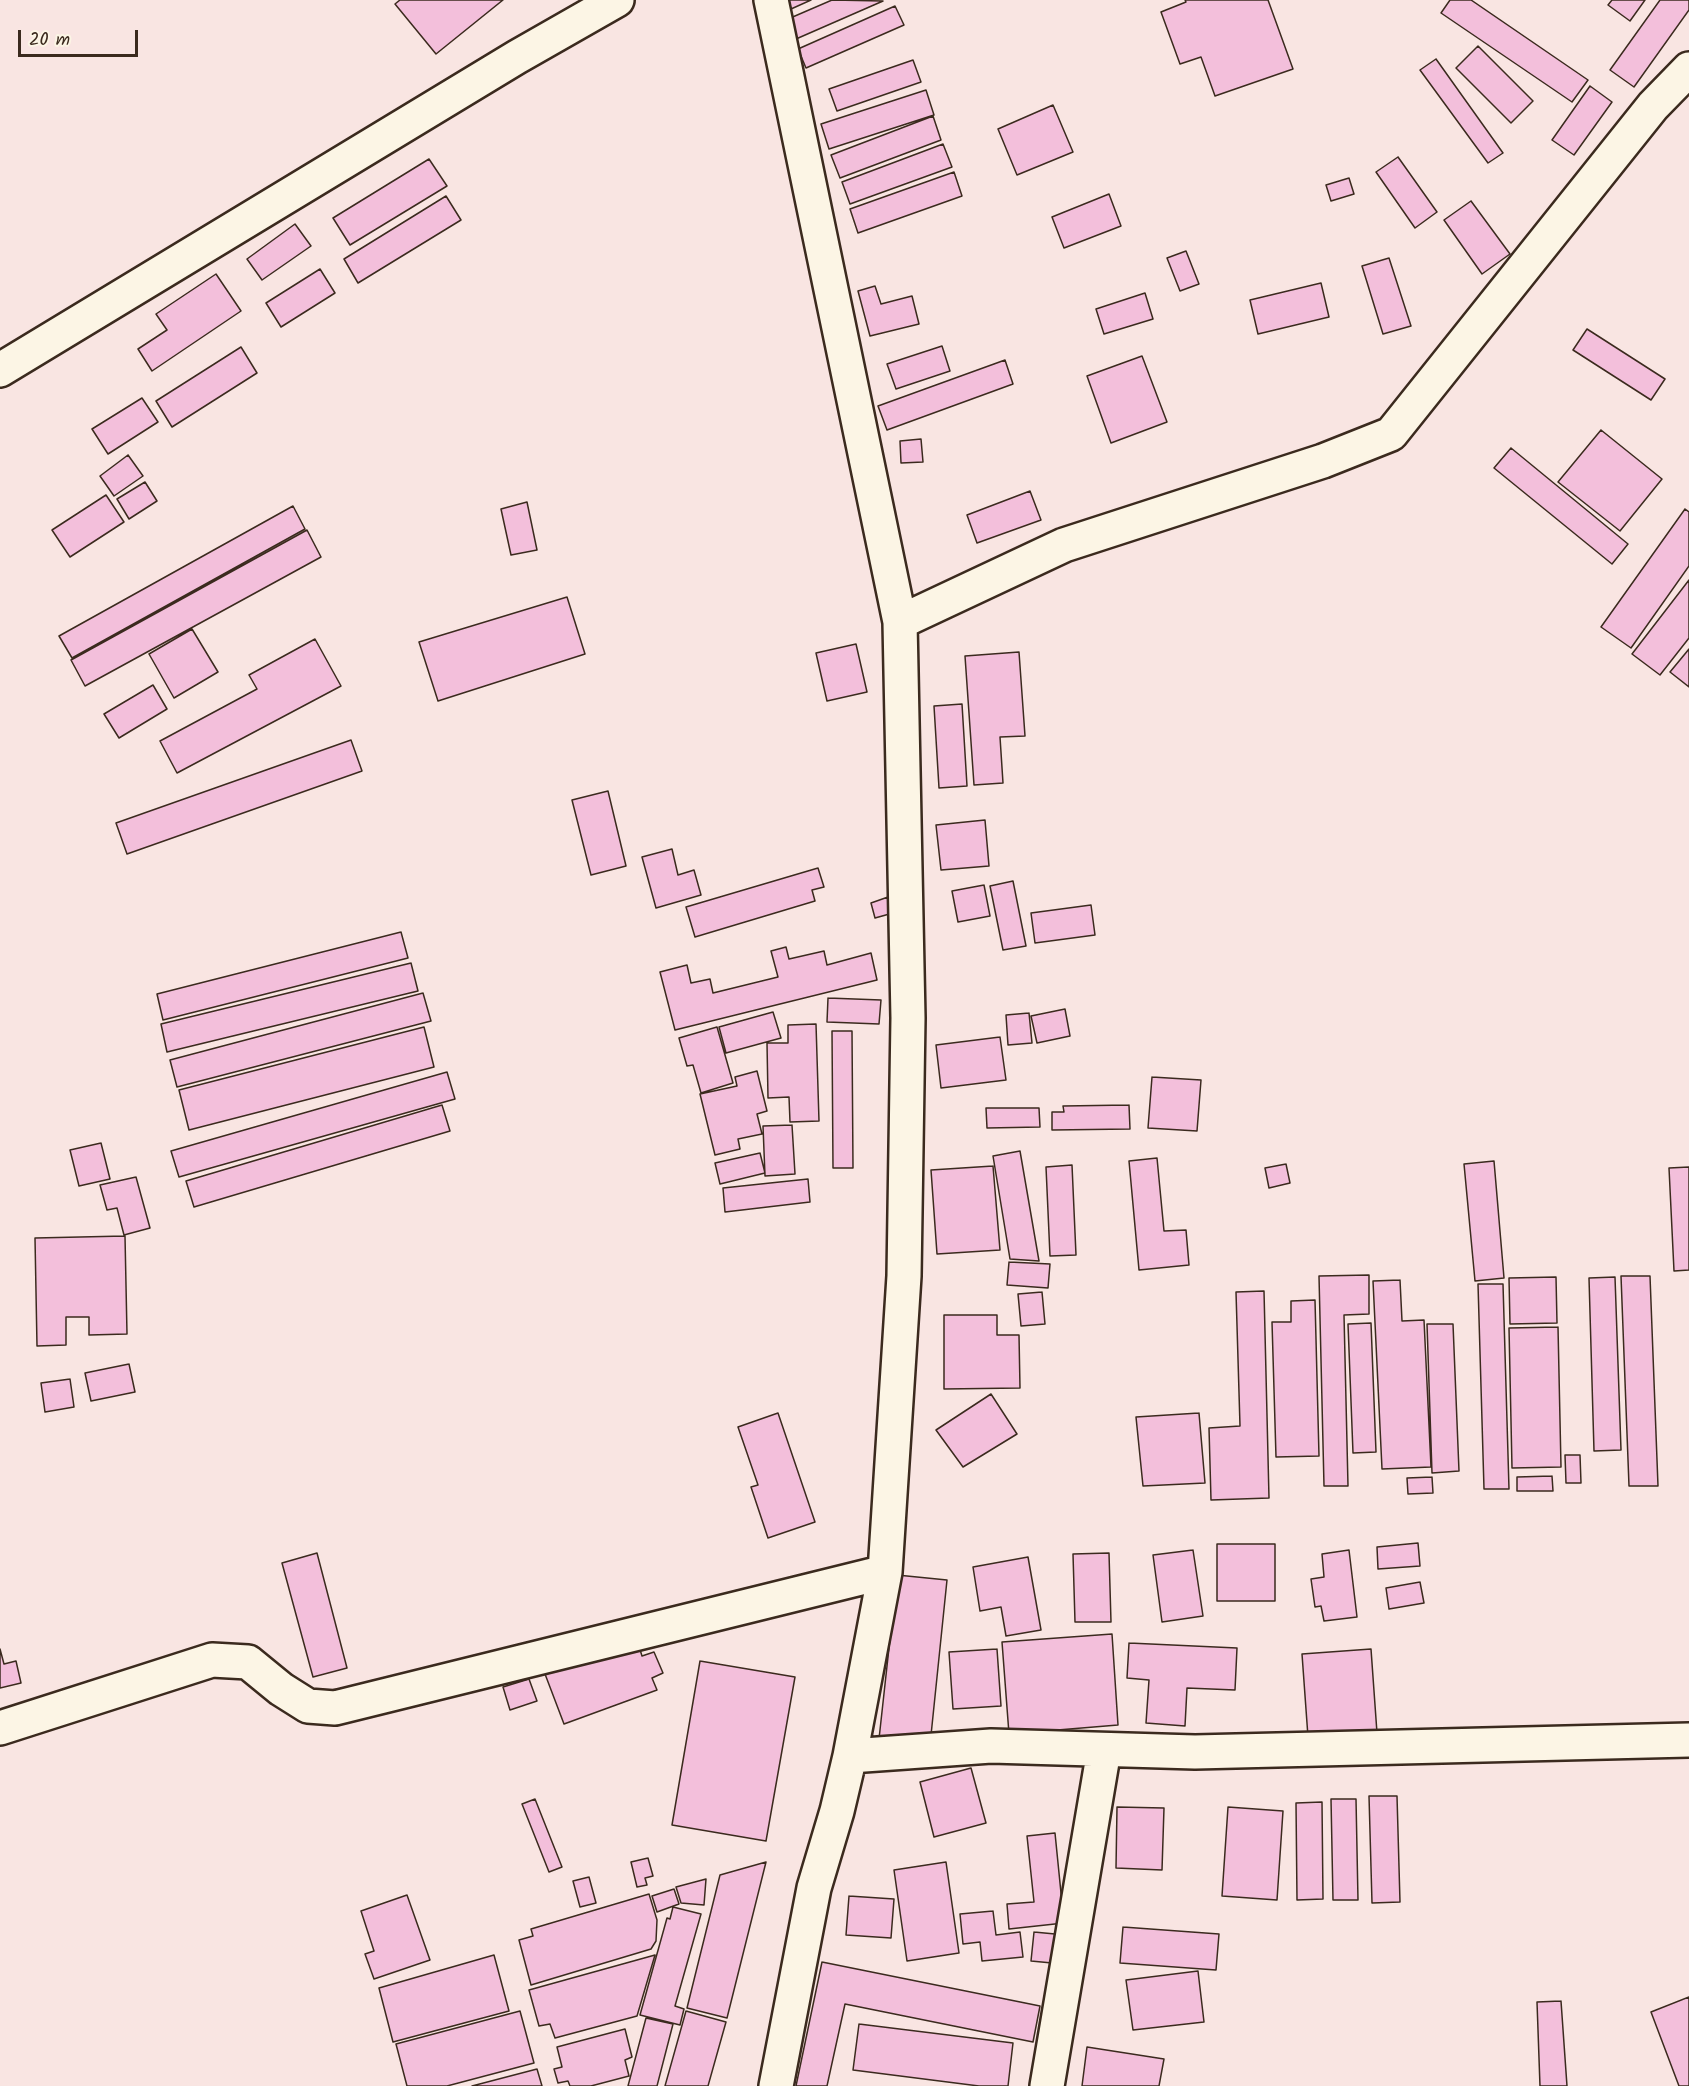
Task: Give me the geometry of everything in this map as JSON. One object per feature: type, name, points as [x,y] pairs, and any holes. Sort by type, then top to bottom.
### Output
[{"type":"street","points":[[0,370],[517,57],[617,0]]},
{"type":"street","points":[[771,0],[900,621],[908,1018],[904,1276],[885,1572],[850,1756],[837,1811],[814,1888],[776,2086]]},
{"type":"street","points":[[900,621],[1064,545],[1323,461],[1391,434],[1653,106],[1689,69]]},
{"type":"street","points":[[0,1728],[212,1660],[248,1662],[281,1689],[308,1706],[334,1708],[885,1572]]},
{"type":"street","points":[[850,1756],[991,1746],[1206,1752],[1689,1740]]},
{"type":"street","points":[[1047,2086],[1104,1750]]},
{"type":"building","points":[[400,0],[503,0],[436,54],[395,4]]},
{"type":"building","points":[[787,0],[811,0],[791,9]]},
{"type":"building","points":[[832,0],[883,1],[796,39],[788,19]]},
{"type":"building","points":[[1185,0],[1268,0],[1293,69],[1215,96],[1201,57],[1180,64],[1161,12],[1186,2]]},
{"type":"building","points":[[1450,0],[1471,0],[1588,80],[1572,102],[1441,13]]},
{"type":"building","points":[[1612,0],[1645,0],[1630,21],[1608,5]]},
{"type":"building","points":[[1660,0],[1689,0],[1689,10],[1634,87],[1610,70]]},
{"type":"building","points":[[895,6],[904,25],[806,68],[798,49]]},
{"type":"building","points":[[1478,46],[1533,101],[1511,123],[1456,68]]},
{"type":"building","points":[[1436,59],[1503,153],[1488,163],[1420,70]]},
{"type":"building","points":[[913,60],[921,82],[837,111],[829,89]]},
{"type":"building","points":[[1590,86],[1612,102],[1574,155],[1552,140]]},
{"type":"building","points":[[926,90],[934,115],[829,149],[821,124]]},
{"type":"building","points":[[1053,105],[1073,152],[1017,175],[998,129]]},
{"type":"building","points":[[933,116],[941,140],[840,178],[831,155]]},
{"type":"building","points":[[943,144],[952,167],[850,204],[842,182]]},
{"type":"building","points":[[1398,157],[1437,212],[1415,228],[1376,172]]},
{"type":"building","points":[[429,159],[447,186],[350,245],[333,218]]},
{"type":"building","points":[[954,172],[962,196],[858,233],[850,209]]},
{"type":"building","points":[[1349,178],[1354,194],[1331,201],[1326,185]]},
{"type":"building","points":[[1109,194],[1121,226],[1064,248],[1052,217]]},
{"type":"building","points":[[446,196],[461,220],[358,283],[344,259]]},
{"type":"building","points":[[1471,201],[1510,254],[1482,274],[1444,220]]},
{"type":"building","points":[[295,224],[311,246],[262,280],[247,259]]},
{"type":"building","points":[[1186,251],[1199,284],[1180,291],[1167,258]]},
{"type":"building","points":[[1389,258],[1411,326],[1383,334],[1362,266]]},
{"type":"building","points":[[320,269],[335,293],[281,327],[266,303]]},
{"type":"building","points":[[216,274],[241,311],[152,371],[138,349],[167,330],[156,314]]},
{"type":"building","points":[[1321,283],[1329,317],[1258,334],[1250,300]]},
{"type":"building","points":[[875,286],[881,304],[912,296],[919,324],[870,336],[858,291]]},
{"type":"building","points":[[1145,293],[1153,319],[1104,334],[1096,309]]},
{"type":"building","points":[[1587,329],[1665,379],[1651,400],[1573,350]]},
{"type":"building","points":[[942,346],[950,371],[896,389],[887,364]]},
{"type":"building","points":[[241,347],[257,373],[172,427],[156,401]]},
{"type":"building","points":[[1142,356],[1167,422],[1111,443],[1087,376]]},
{"type":"building","points":[[1005,360],[1013,384],[887,430],[878,406]]},
{"type":"building","points":[[142,398],[158,422],[108,454],[92,429]]},
{"type":"building","points":[[1601,430],[1662,479],[1620,531],[1558,482]]},
{"type":"building","points":[[921,439],[923,462],[901,463],[900,441]]},
{"type":"building","points":[[1511,448],[1628,544],[1612,564],[1494,468]]},
{"type":"building","points":[[128,455],[143,476],[114,496],[100,476]]},
{"type":"building","points":[[145,482],[157,501],[129,519],[117,499]]},
{"type":"building","points":[[1030,491],[1041,520],[977,543],[967,515]]},
{"type":"building","points":[[106,495],[124,522],[70,557],[52,530]]},
{"type":"building","points":[[527,502],[537,550],[511,555],[501,509]]},
{"type":"building","points":[[293,506],[305,529],[72,658],[59,636]]},
{"type":"building","points":[[1685,509],[1689,512],[1689,566],[1631,648],[1601,627]]},
{"type":"building","points":[[307,530],[321,557],[85,686],[71,660]]},
{"type":"building","points":[[1689,580],[1689,638],[1660,675],[1632,654]]},
{"type":"building","points":[[567,597],[585,654],[438,701],[419,642]]},
{"type":"building","points":[[192,629],[218,672],[174,698],[149,654]]},
{"type":"building","points":[[315,639],[341,686],[177,773],[160,741],[257,689],[249,675]]},
{"type":"building","points":[[856,644],[867,692],[827,701],[816,653]]},
{"type":"building","points":[[1689,649],[1689,687],[1670,672]]},
{"type":"building","points":[[1019,652],[1025,736],[1000,737],[1003,783],[974,785],[965,656]]},
{"type":"building","points":[[153,685],[167,709],[119,738],[104,714]]},
{"type":"building","points":[[962,704],[967,786],[939,788],[934,706]]},
{"type":"building","points":[[351,740],[362,771],[127,854],[116,823]]},
{"type":"building","points":[[608,791],[626,866],[591,875],[572,800]]},
{"type":"building","points":[[985,820],[989,866],[941,870],[936,825]]},
{"type":"building","points":[[672,849],[678,875],[694,870],[701,895],[656,908],[642,857]]},
{"type":"building","points":[[818,868],[824,887],[812,890],[815,901],[695,937],[686,907]]},
{"type":"building","points":[[1013,881],[1026,946],[1003,950],[990,886]]},
{"type":"building","points":[[984,885],[990,916],[958,922],[952,891]]},
{"type":"building","points":[[888,897],[893,913],[875,918],[871,903]]},
{"type":"building","points":[[1091,905],[1095,935],[1035,943],[1031,913]]},
{"type":"building","points":[[401,932],[408,958],[163,1020],[157,994]]},
{"type":"building","points":[[786,947],[789,959],[824,951],[827,965],[871,953],[877,980],[675,1030],[660,972],[687,965],[691,983],[710,979],[713,993],[778,977],[771,951]]},
{"type":"building","points":[[411,963],[418,991],[167,1052],[161,1024]]},
{"type":"building","points":[[423,993],[431,1021],[177,1087],[170,1060]]},
{"type":"building","points":[[828,998],[881,1000],[879,1024],[827,1022]]},
{"type":"building","points":[[1065,1009],[1070,1036],[1037,1043],[1031,1016]]},
{"type":"building","points":[[773,1012],[781,1038],[726,1053],[719,1027]]},
{"type":"building","points":[[1029,1013],[1032,1043],[1008,1045],[1006,1015]]},
{"type":"building","points":[[816,1024],[819,1121],[790,1122],[789,1097],[768,1098],[767,1043],[788,1043],[788,1025]]},
{"type":"building","points":[[424,1027],[434,1067],[189,1130],[179,1090]]},
{"type":"building","points":[[717,1027],[733,1083],[701,1093],[693,1065],[687,1066],[679,1038]]},
{"type":"building","points":[[832,1031],[852,1031],[853,1168],[833,1168]]},
{"type":"building","points":[[1000,1037],[1006,1080],[941,1088],[936,1045]]},
{"type":"building","points":[[757,1071],[767,1111],[757,1114],[762,1134],[738,1139],[740,1149],[715,1155],[700,1094],[737,1086],[735,1077]]},
{"type":"building","points":[[447,1072],[455,1099],[179,1177],[171,1151]]},
{"type":"building","points":[[1152,1077],[1201,1080],[1197,1131],[1148,1128]]},
{"type":"building","points":[[442,1105],[450,1131],[194,1207],[186,1181]]},
{"type":"building","points":[[1129,1105],[1130,1129],[1052,1130],[1052,1112],[1064,1112],[1063,1106]]},
{"type":"building","points":[[986,1108],[1039,1108],[1040,1127],[987,1128]]},
{"type":"building","points":[[792,1125],[795,1174],[765,1176],[763,1126]]},
{"type":"building","points":[[101,1143],[110,1179],[79,1186],[70,1150]]},
{"type":"building","points":[[1020,1151],[1039,1261],[1010,1259],[993,1156]]},
{"type":"building","points":[[760,1153],[765,1173],[720,1184],[715,1163]]},
{"type":"building","points":[[1157,1158],[1164,1231],[1186,1230],[1189,1265],[1139,1270],[1129,1161]]},
{"type":"building","points":[[1494,1161],[1504,1278],[1475,1281],[1464,1164]]},
{"type":"building","points":[[1286,1164],[1290,1183],[1269,1188],[1265,1168]]},
{"type":"building","points":[[1072,1165],[1076,1255],[1050,1256],[1046,1167]]},
{"type":"building","points":[[993,1166],[1000,1250],[937,1254],[931,1170]]},
{"type":"building","points":[[1689,1167],[1689,1270],[1674,1271],[1669,1168]]},
{"type":"building","points":[[136,1177],[150,1228],[124,1235],[117,1208],[107,1210],[100,1185]]},
{"type":"building","points":[[808,1179],[810,1202],[725,1212],[723,1188]]},
{"type":"building","points":[[125,1236],[127,1334],[89,1335],[89,1317],[66,1317],[66,1345],[37,1346],[35,1238]]},
{"type":"building","points":[[1009,1262],[1050,1264],[1048,1288],[1007,1285]]},
{"type":"building","points":[[1369,1275],[1369,1314],[1344,1315],[1348,1486],[1324,1486],[1319,1276]]},
{"type":"building","points":[[1621,1276],[1650,1276],[1658,1486],[1629,1486]]},
{"type":"building","points":[[1556,1277],[1557,1323],[1510,1324],[1509,1278]]},
{"type":"building","points":[[1615,1277],[1621,1450],[1594,1451],[1589,1278]]},
{"type":"building","points":[[1400,1280],[1402,1321],[1424,1320],[1431,1467],[1382,1469],[1373,1281]]},
{"type":"building","points":[[1478,1284],[1503,1284],[1509,1489],[1484,1489]]},
{"type":"building","points":[[1264,1291],[1269,1498],[1211,1500],[1209,1428],[1240,1426],[1236,1292]]},
{"type":"building","points":[[1042,1292],[1045,1324],[1021,1326],[1018,1294]]},
{"type":"building","points":[[1315,1300],[1319,1456],[1276,1457],[1272,1322],[1291,1322],[1291,1301]]},
{"type":"building","points":[[944,1315],[997,1315],[997,1335],[1019,1335],[1020,1388],[944,1389]]},
{"type":"building","points":[[1371,1323],[1376,1452],[1353,1453],[1348,1324]]},
{"type":"building","points":[[1427,1324],[1453,1324],[1459,1471],[1432,1473]]},
{"type":"building","points":[[1558,1327],[1561,1467],[1512,1468],[1509,1328]]},
{"type":"building","points":[[129,1364],[135,1392],[91,1401],[85,1373]]},
{"type":"building","points":[[70,1379],[74,1407],[45,1412],[41,1383]]},
{"type":"building","points":[[991,1394],[1017,1434],[963,1467],[936,1430]]},
{"type":"building","points":[[778,1413],[815,1522],[768,1538],[751,1487],[758,1485],[738,1427]]},
{"type":"building","points":[[1199,1413],[1205,1483],[1143,1486],[1136,1417]]},
{"type":"building","points":[[1565,1455],[1580,1455],[1581,1483],[1566,1483]]},
{"type":"building","points":[[1552,1476],[1553,1491],[1517,1491],[1517,1477]]},
{"type":"building","points":[[1432,1477],[1433,1493],[1408,1494],[1407,1478]]},
{"type":"building","points":[[1418,1543],[1420,1566],[1378,1569],[1377,1547]]},
{"type":"building","points":[[1217,1544],[1275,1544],[1275,1601],[1217,1601]]},
{"type":"building","points":[[1193,1550],[1203,1616],[1162,1622],[1153,1555]]},
{"type":"building","points":[[1349,1550],[1357,1617],[1324,1621],[1321,1606],[1315,1607],[1311,1579],[1324,1577],[1322,1554]]},
{"type":"building","points":[[317,1553],[347,1668],[313,1677],[282,1563]]},
{"type":"building","points":[[1109,1553],[1111,1622],[1075,1622],[1073,1554]]},
{"type":"building","points":[[1028,1557],[1041,1630],[1006,1636],[1001,1607],[980,1611],[973,1567]]},
{"type":"building","points":[[897,1575],[947,1580],[930,1745],[879,1739]]},
{"type":"building","points":[[1420,1582],[1424,1603],[1389,1609],[1386,1588]]},
{"type":"building","points":[[1112,1634],[1118,1725],[1009,1734],[1002,1642]]},
{"type":"building","points":[[637,1640],[642,1656],[654,1652],[663,1673],[652,1678],[657,1690],[564,1724],[545,1674]]},
{"type":"building","points":[[1129,1643],[1237,1648],[1235,1690],[1187,1688],[1185,1726],[1146,1723],[1149,1680],[1127,1678]]},
{"type":"building","points":[[0,1649],[4,1664],[16,1661],[21,1683],[0,1688]]},
{"type":"building","points":[[997,1649],[1001,1706],[953,1709],[949,1652]]},
{"type":"building","points":[[1371,1649],[1377,1733],[1308,1737],[1302,1654]]},
{"type":"building","points":[[700,1661],[795,1677],[766,1841],[672,1825]]},
{"type":"building","points":[[529,1679],[537,1701],[510,1710],[503,1687]]},
{"type":"building","points":[[971,1768],[986,1823],[934,1837],[920,1782]]},
{"type":"building","points":[[1369,1796],[1397,1796],[1400,1902],[1372,1903]]},
{"type":"building","points":[[535,1799],[562,1867],[549,1872],[522,1804]]},
{"type":"building","points":[[1331,1799],[1356,1799],[1358,1900],[1333,1900]]},
{"type":"building","points":[[1322,1802],[1323,1899],[1297,1900],[1296,1803]]},
{"type":"building","points":[[1117,1807],[1164,1808],[1162,1870],[1116,1868]]},
{"type":"building","points":[[1228,1807],[1283,1811],[1277,1900],[1222,1896]]},
{"type":"building","points":[[1055,1833],[1064,1923],[1009,1929],[1007,1904],[1034,1902],[1027,1836]]},
{"type":"building","points":[[648,1858],[653,1876],[645,1878],[647,1885],[637,1887],[631,1862]]},
{"type":"building","points":[[766,1862],[727,2018],[687,2008],[720,1875]]},
{"type":"building","points":[[946,1862],[959,1953],[907,1961],[894,1870]]},
{"type":"building","points":[[589,1877],[596,1903],[580,1907],[573,1881]]},
{"type":"building","points":[[706,1879],[704,1905],[681,1903],[676,1887]]},
{"type":"building","points":[[674,1889],[679,1904],[657,1912],[652,1896]]},
{"type":"building","points":[[649,1894],[657,1920],[656,1941],[651,1949],[531,1985],[519,1940],[533,1936],[531,1929]]},
{"type":"building","points":[[407,1895],[430,1960],[374,1979],[365,1954],[374,1951],[361,1911]]},
{"type":"building","points":[[849,1896],[894,1899],[891,1938],[846,1935]]},
{"type":"building","points":[[673,1907],[701,1914],[675,2006],[684,2009],[680,2025],[640,2015],[667,1918],[670,1919]]},
{"type":"building","points":[[993,1911],[996,1935],[1020,1932],[1023,1957],[982,1961],[980,1942],[963,1944],[960,1914]]},
{"type":"building","points":[[1123,1927],[1219,1934],[1216,1970],[1120,1963]]},
{"type":"building","points":[[1034,1932],[1055,1934],[1052,1963],[1031,1961]]},
{"type":"building","points":[[494,1955],[509,2011],[393,2042],[379,1988]]},
{"type":"building","points":[[655,1955],[637,2016],[555,2038],[550,2024],[539,2026],[529,1990]]},
{"type":"building","points":[[822,1962],[1040,2006],[1033,2042],[845,2004],[827,2086],[796,2086]]},
{"type":"building","points":[[1198,1971],[1204,2022],[1133,2030],[1126,1980]]},
{"type":"building","points":[[1689,1997],[1689,2086],[1679,2086],[1651,2012]]},
{"type":"building","points":[[1561,2001],[1567,2086],[1540,2086],[1537,2002]]},
{"type":"building","points":[[520,2011],[534,2063],[447,2086],[407,2086],[396,2044]]},
{"type":"building","points":[[686,2011],[726,2022],[708,2086],[665,2086]]},
{"type":"building","points":[[646,2018],[673,2024],[657,2086],[628,2086]]},
{"type":"building","points":[[859,2024],[1013,2043],[1008,2086],[979,2086],[853,2070]]},
{"type":"building","points":[[625,2029],[632,2057],[625,2060],[629,2076],[591,2086],[570,2086],[568,2081],[558,2083],[554,2069],[562,2067],[557,2047]]},
{"type":"building","points":[[1087,2047],[1164,2059],[1159,2086],[1082,2086]]},
{"type":"building","points":[[537,2069],[542,2086],[472,2086]]}]
